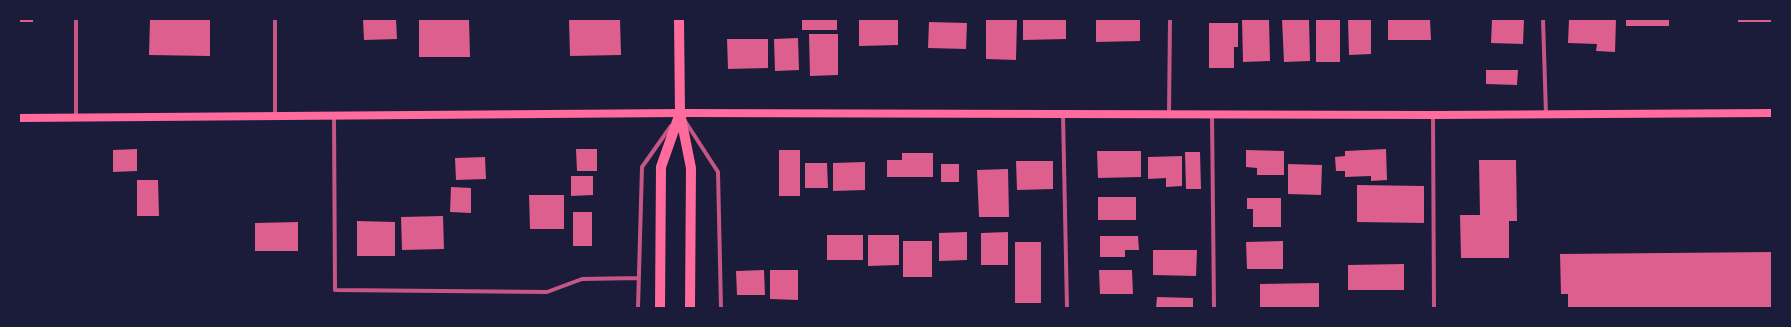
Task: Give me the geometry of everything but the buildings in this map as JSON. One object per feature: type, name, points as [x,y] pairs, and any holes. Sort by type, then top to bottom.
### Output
[{"type":"main road","points":[[679,19],[680,113],[691,168],[690,308]]},
{"type":"main road","points":[[19,118],[680,113],[1063,115],[1772,113]]},
{"type":"main road","points":[[660,308],[661,167],[680,113]]},
{"type":"street","points":[[76,19],[76,117]]},
{"type":"street","points":[[275,19],[276,116]]},
{"type":"street","points":[[1169,115],[1170,19]]},
{"type":"street","points":[[1543,19],[1546,114]]},
{"type":"street","points":[[638,308],[642,167],[680,113],[718,172],[721,308]]},
{"type":"street","points":[[1212,114],[1214,308]]},
{"type":"street","points":[[1063,115],[1067,308]]},
{"type":"street","points":[[1433,115],[1434,308]]},
{"type":"street","points":[[334,116],[335,290],[547,292],[582,279],[638,278]]}]
